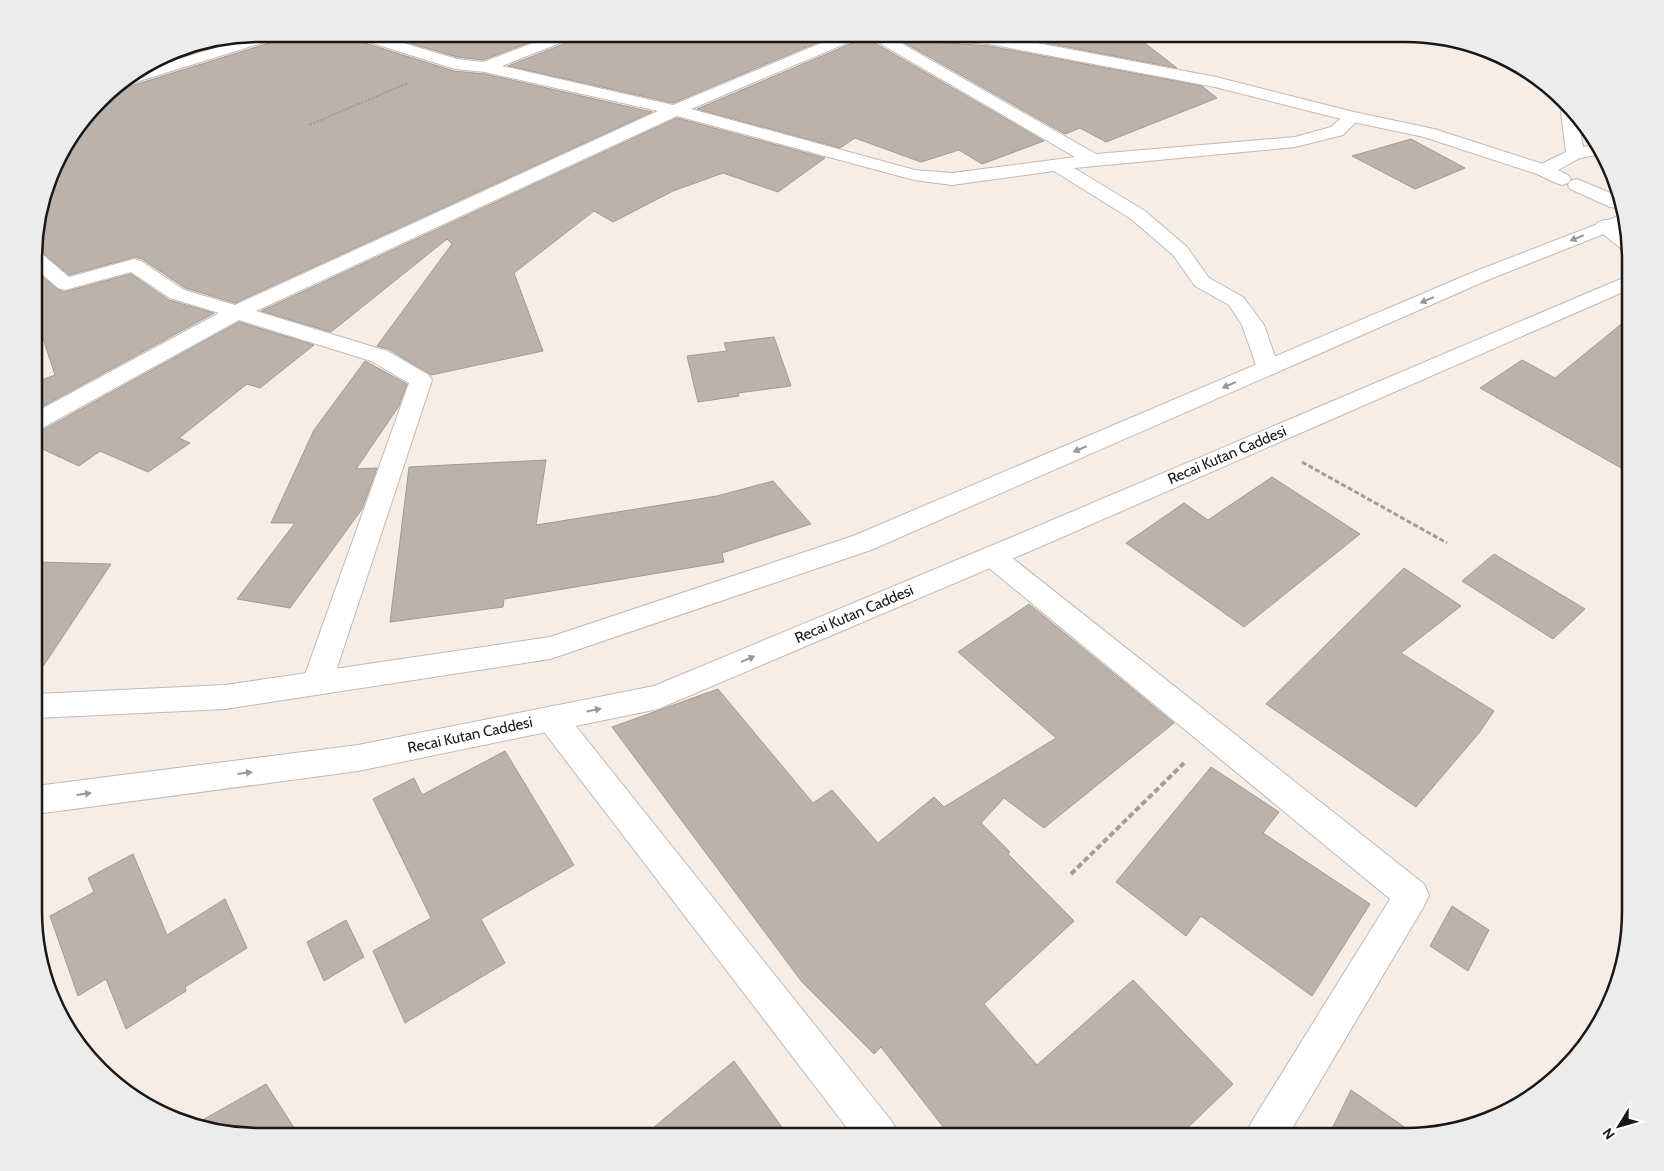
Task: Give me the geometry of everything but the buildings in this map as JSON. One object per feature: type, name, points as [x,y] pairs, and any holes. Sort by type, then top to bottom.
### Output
[{"type":"street","points":[[384,42],[455,64],[485,67],[676,110],[914,175],[952,179],[1093,160],[1295,142],[1338,131],[1353,116]]},
{"type":"street","points":[[485,67],[549,42]]},
{"type":"street","points":[[42,419],[237,312],[676,110],[837,42]]},
{"type":"street","points":[[888,42],[1093,160]]},
{"type":"street","points":[[1000,42],[1216,82],[1428,133],[1543,170],[1614,201]]},
{"type":"street","points":[[149,73],[247,43]]},
{"type":"street","points":[[1570,118],[1575,154]]},
{"type":"street","points":[[1543,170],[1575,154],[1592,151]]},
{"type":"street","points":[[1056,165],[1138,215],[1180,251],[1202,282],[1236,301],[1254,324],[1268,368]]},
{"type":"street","points":[[42,706],[225,697],[550,648],[862,543],[1483,275],[1614,223]]},
{"type":"street","points":[[42,264],[65,284],[134,265],[177,294],[379,356],[421,380],[317,683]]},
{"type":"street","name":"Recai Kutan Caddesi","points":[[42,799],[358,758],[658,697],[992,556],[1622,284]]},
{"type":"street","points":[[992,556],[1412,895],[1270,1128]]},
{"type":"street","points":[[552,718],[872,1128]]},
{"type":"path","points":[[309,125],[455,64]]},
{"type":"path","points":[[1262,439],[1448,543]]},
{"type":"path","points":[[1070,874],[1213,734]]}]
